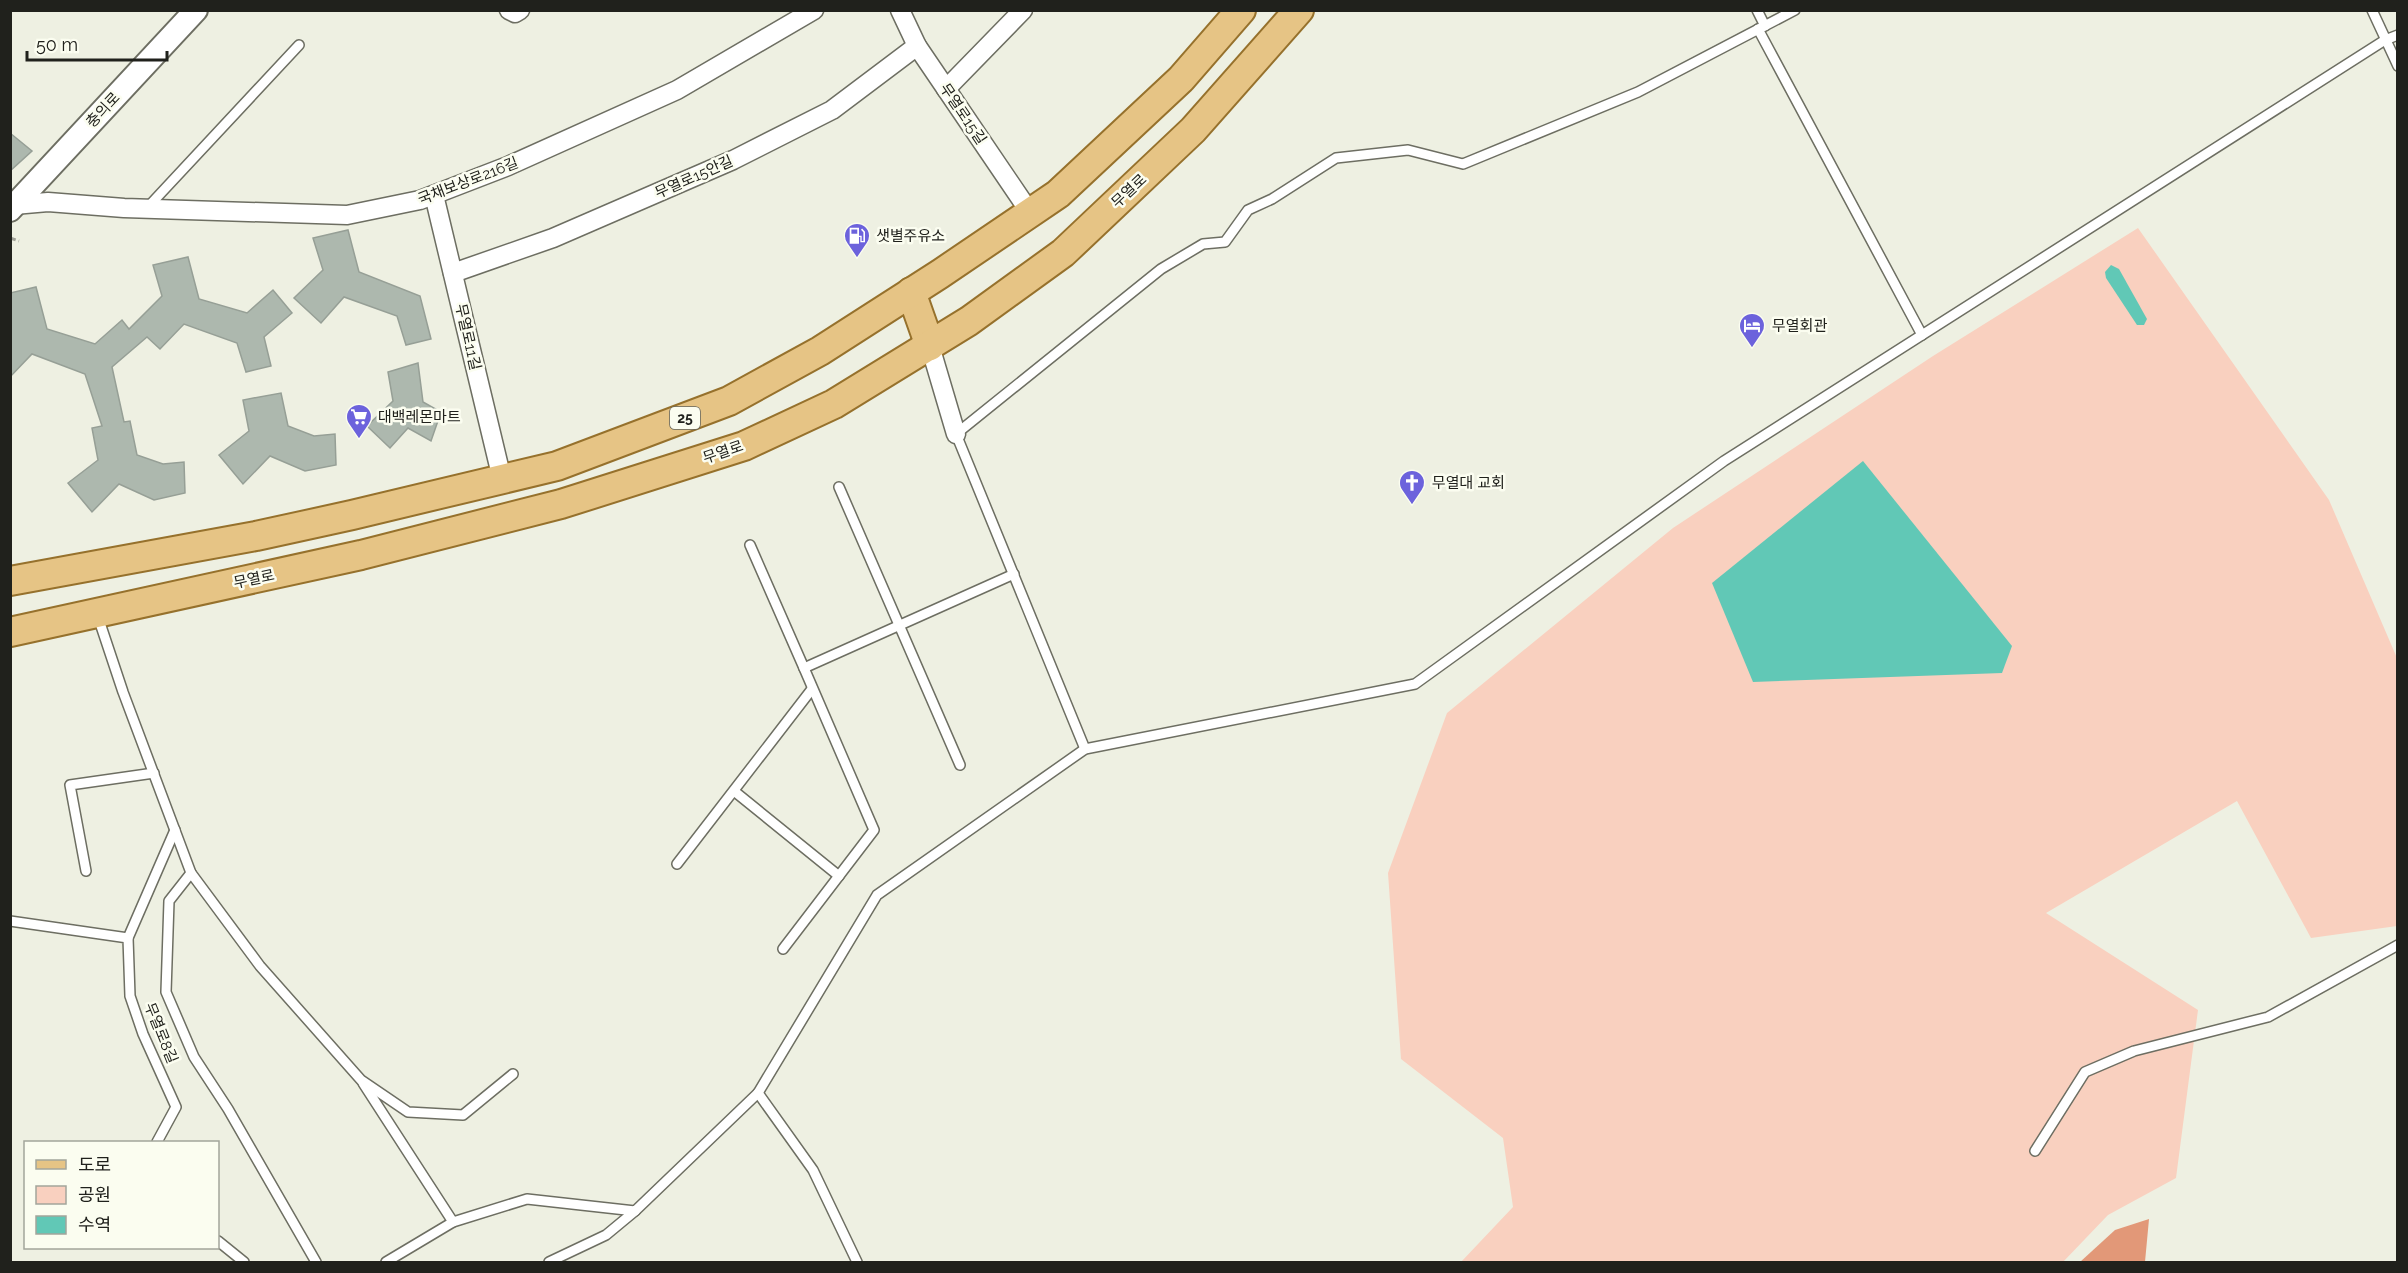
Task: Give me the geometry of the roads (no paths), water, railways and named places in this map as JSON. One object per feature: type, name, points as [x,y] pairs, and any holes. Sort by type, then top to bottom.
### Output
[{"type":"main road","name":"25","points":[[10,581],[274,532],[557,466],[729,401],[820,351],[1031,214],[1058,194],[1181,79],[1241,10]]},
{"type":"main road","name":"무열로","points":[[10,632],[361,555],[561,504],[744,446],[834,404],[969,321],[1063,253],[1193,130],[1299,10]]},
{"type":"main road","points":[[911,292],[930,346]]},
{"type":"main road","points":[[231,584],[256,568],[295,553],[304,543],[302,536],[274,532]]},
{"type":"street","name":"충의로","points":[[12,205],[196,10]]},
{"type":"street","points":[[509,10],[515,13],[520,10]]},
{"type":"street","name":"국채보상로216길","points":[[12,205],[48,202],[146,209],[347,215],[420,200],[508,166],[677,90],[814,10]]},
{"type":"street","name":"무열로15길","points":[[900,10],[917,46],[1031,214]]},
{"type":"street","points":[[946,89],[1023,10]]},
{"type":"street","name":"무열로15안길","points":[[453,273],[553,238],[733,160],[832,110],[917,46]]},
{"type":"street","name":"무열로11길","points":[[434,195],[502,479]]},
{"type":"street","points":[[930,346],[956,434]]},
{"type":"lane","points":[[1757,10],[1762,28],[1922,334]]},
{"type":"lane","points":[[1085,749],[956,434],[1161,269],[1203,244],[1225,242],[1248,210],[1272,199],[1336,158],[1408,150],[1463,164],[1638,92],[1795,10]]},
{"type":"lane","points":[[2372,10],[2397,66]]},
{"type":"lane","points":[[549,1263],[606,1235],[635,1211],[758,1093],[877,895],[1085,749],[1415,684],[1724,461],[2385,40],[2397,35]]},
{"type":"lane","points":[[146,209],[298,45]]},
{"type":"lane","points":[[839,487],[960,765]]},
{"type":"lane","points":[[750,545],[874,831],[783,949]]},
{"type":"lane","points":[[804,668],[1014,574]]},
{"type":"lane","points":[[97,613],[191,873],[260,966],[361,1080],[453,1222]]},
{"type":"lane","points":[[677,864],[812,689]]},
{"type":"lane","points":[[86,871],[69,785],[154,773]]},
{"type":"lane","points":[[734,791],[839,876]]},
{"type":"lane","points":[[10,921],[128,938],[175,830]]},
{"type":"lane","points":[[191,873],[169,901],[166,992],[194,1057],[228,1109],[316,1263]]},
{"type":"lane","name":"무열로8길","points":[[128,938],[130,996],[143,1034],[176,1107],[158,1141]]},
{"type":"lane","points":[[2035,1151],[2085,1072],[2134,1051],[2268,1017],[2397,945]]},
{"type":"lane","points":[[361,1080],[408,1112],[463,1115],[513,1074]]},
{"type":"lane","points":[[758,1093],[813,1170],[857,1263]]},
{"type":"lane","points":[[386,1263],[453,1222],[527,1199],[635,1211]]},
{"type":"lane","points":[[219,1242],[244,1263]]},
{"type":"water","points":[[2111,265],[2119,269],[2147,319],[2144,325],[2137,325],[2106,278],[2105,272]]},
{"type":"water","points":[[1863,461],[2012,646],[2002,673],[1753,682],[1712,583]]},
{"type":"place","name":"샛별주유소","points":[[857,259]]},
{"type":"place","name":"무열회관","points":[[1752,349]]},
{"type":"place","name":"대백레몬마트","points":[[359,440]]},
{"type":"place","name":"무열대 교회","points":[[1412,506]]}]
